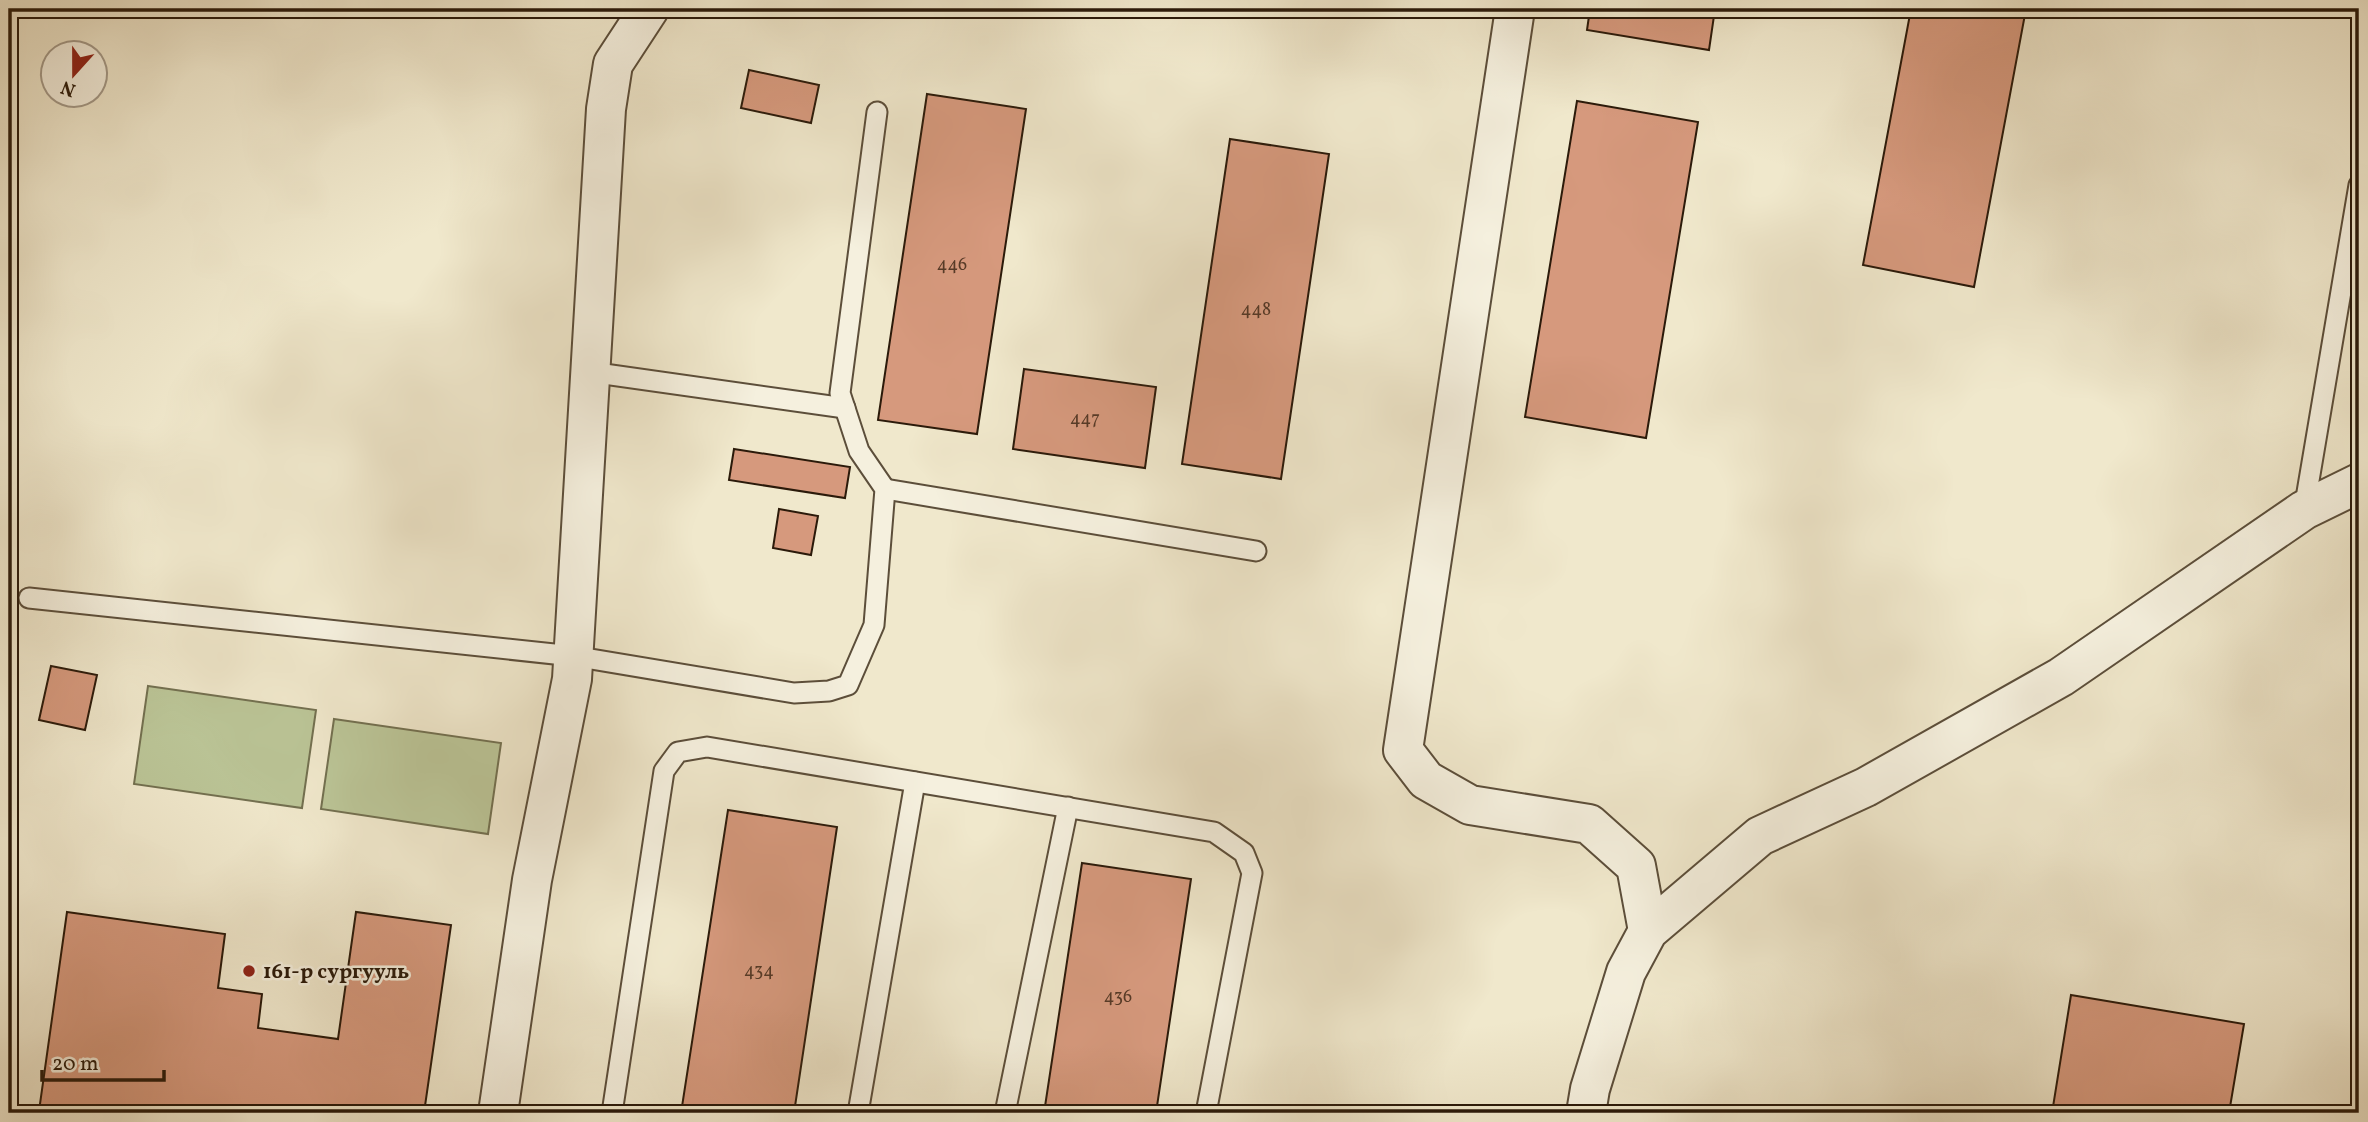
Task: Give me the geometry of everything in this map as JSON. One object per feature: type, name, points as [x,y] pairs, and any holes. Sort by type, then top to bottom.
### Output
[{"type":"street","points":[[498,1113],[533,880],[572,679],[606,109],[613,64],[649,9]]},
{"type":"street","points":[[1515,9],[1403,750],[1426,780],[1470,805],[1588,824],[1636,866],[1648,930]]},
{"type":"street","points":[[1586,1113],[1590,1089],[1626,972],[1648,930],[1760,836],[1866,787],[2061,677],[2304,510],[2359,483]]},
{"type":"lane","points":[[29,598],[573,656],[794,693],[829,691],[848,685],[874,625],[885,489],[859,451],[840,393],[877,112]]},
{"type":"lane","points":[[2304,510],[2359,186]]},
{"type":"lane","points":[[590,372],[845,408]]},
{"type":"lane","points":[[885,489],[1256,551]]},
{"type":"lane","points":[[612,1113],[664,771],[678,752],[707,747],[1214,832],[1244,853],[1252,873],[1206,1113]]},
{"type":"lane","points":[[858,1113],[915,782]]},
{"type":"lane","points":[[1005,1113],[1069,807]]},
{"type":"green space","points":[[148,686],[316,710],[302,808],[134,784]]},
{"type":"green space","points":[[334,719],[501,743],[488,834],[321,809]]},
{"type":"building","points":[[1590,9],[1715,9],[1709,50],[1587,30]]},
{"type":"building","points":[[1911,9],[2026,9],[1974,287],[1863,265]]},
{"type":"building","points":[[749,70],[819,85],[811,123],[741,108]]},
{"type":"building","points":[[927,94],[1026,109],[977,434],[878,420]]},
{"type":"building","points":[[1577,101],[1698,122],[1646,438],[1525,417]]},
{"type":"building","points":[[1230,139],[1329,154],[1281,479],[1182,464]]},
{"type":"building","points":[[1024,369],[1156,387],[1145,468],[1013,449]]},
{"type":"building","points":[[734,449],[850,467],[845,498],[729,480]]},
{"type":"building","points":[[779,509],[818,516],[811,555],[773,548]]},
{"type":"building","points":[[51,666],[97,675],[85,730],[39,720]]},
{"type":"building","points":[[728,810],[837,827],[794,1113],[681,1113]]},
{"type":"building","points":[[1082,863],[1191,879],[1156,1113],[1044,1113]]},
{"type":"building","points":[[67,912],[225,934],[218,988],[262,994],[258,1028],[338,1039],[356,912],[451,925],[424,1113],[39,1111]]},
{"type":"building","points":[[2071,995],[2244,1024],[2229,1113],[2052,1113]]},
{"type":"place","name":"161-р сургууль","points":[[249,971]]}]
